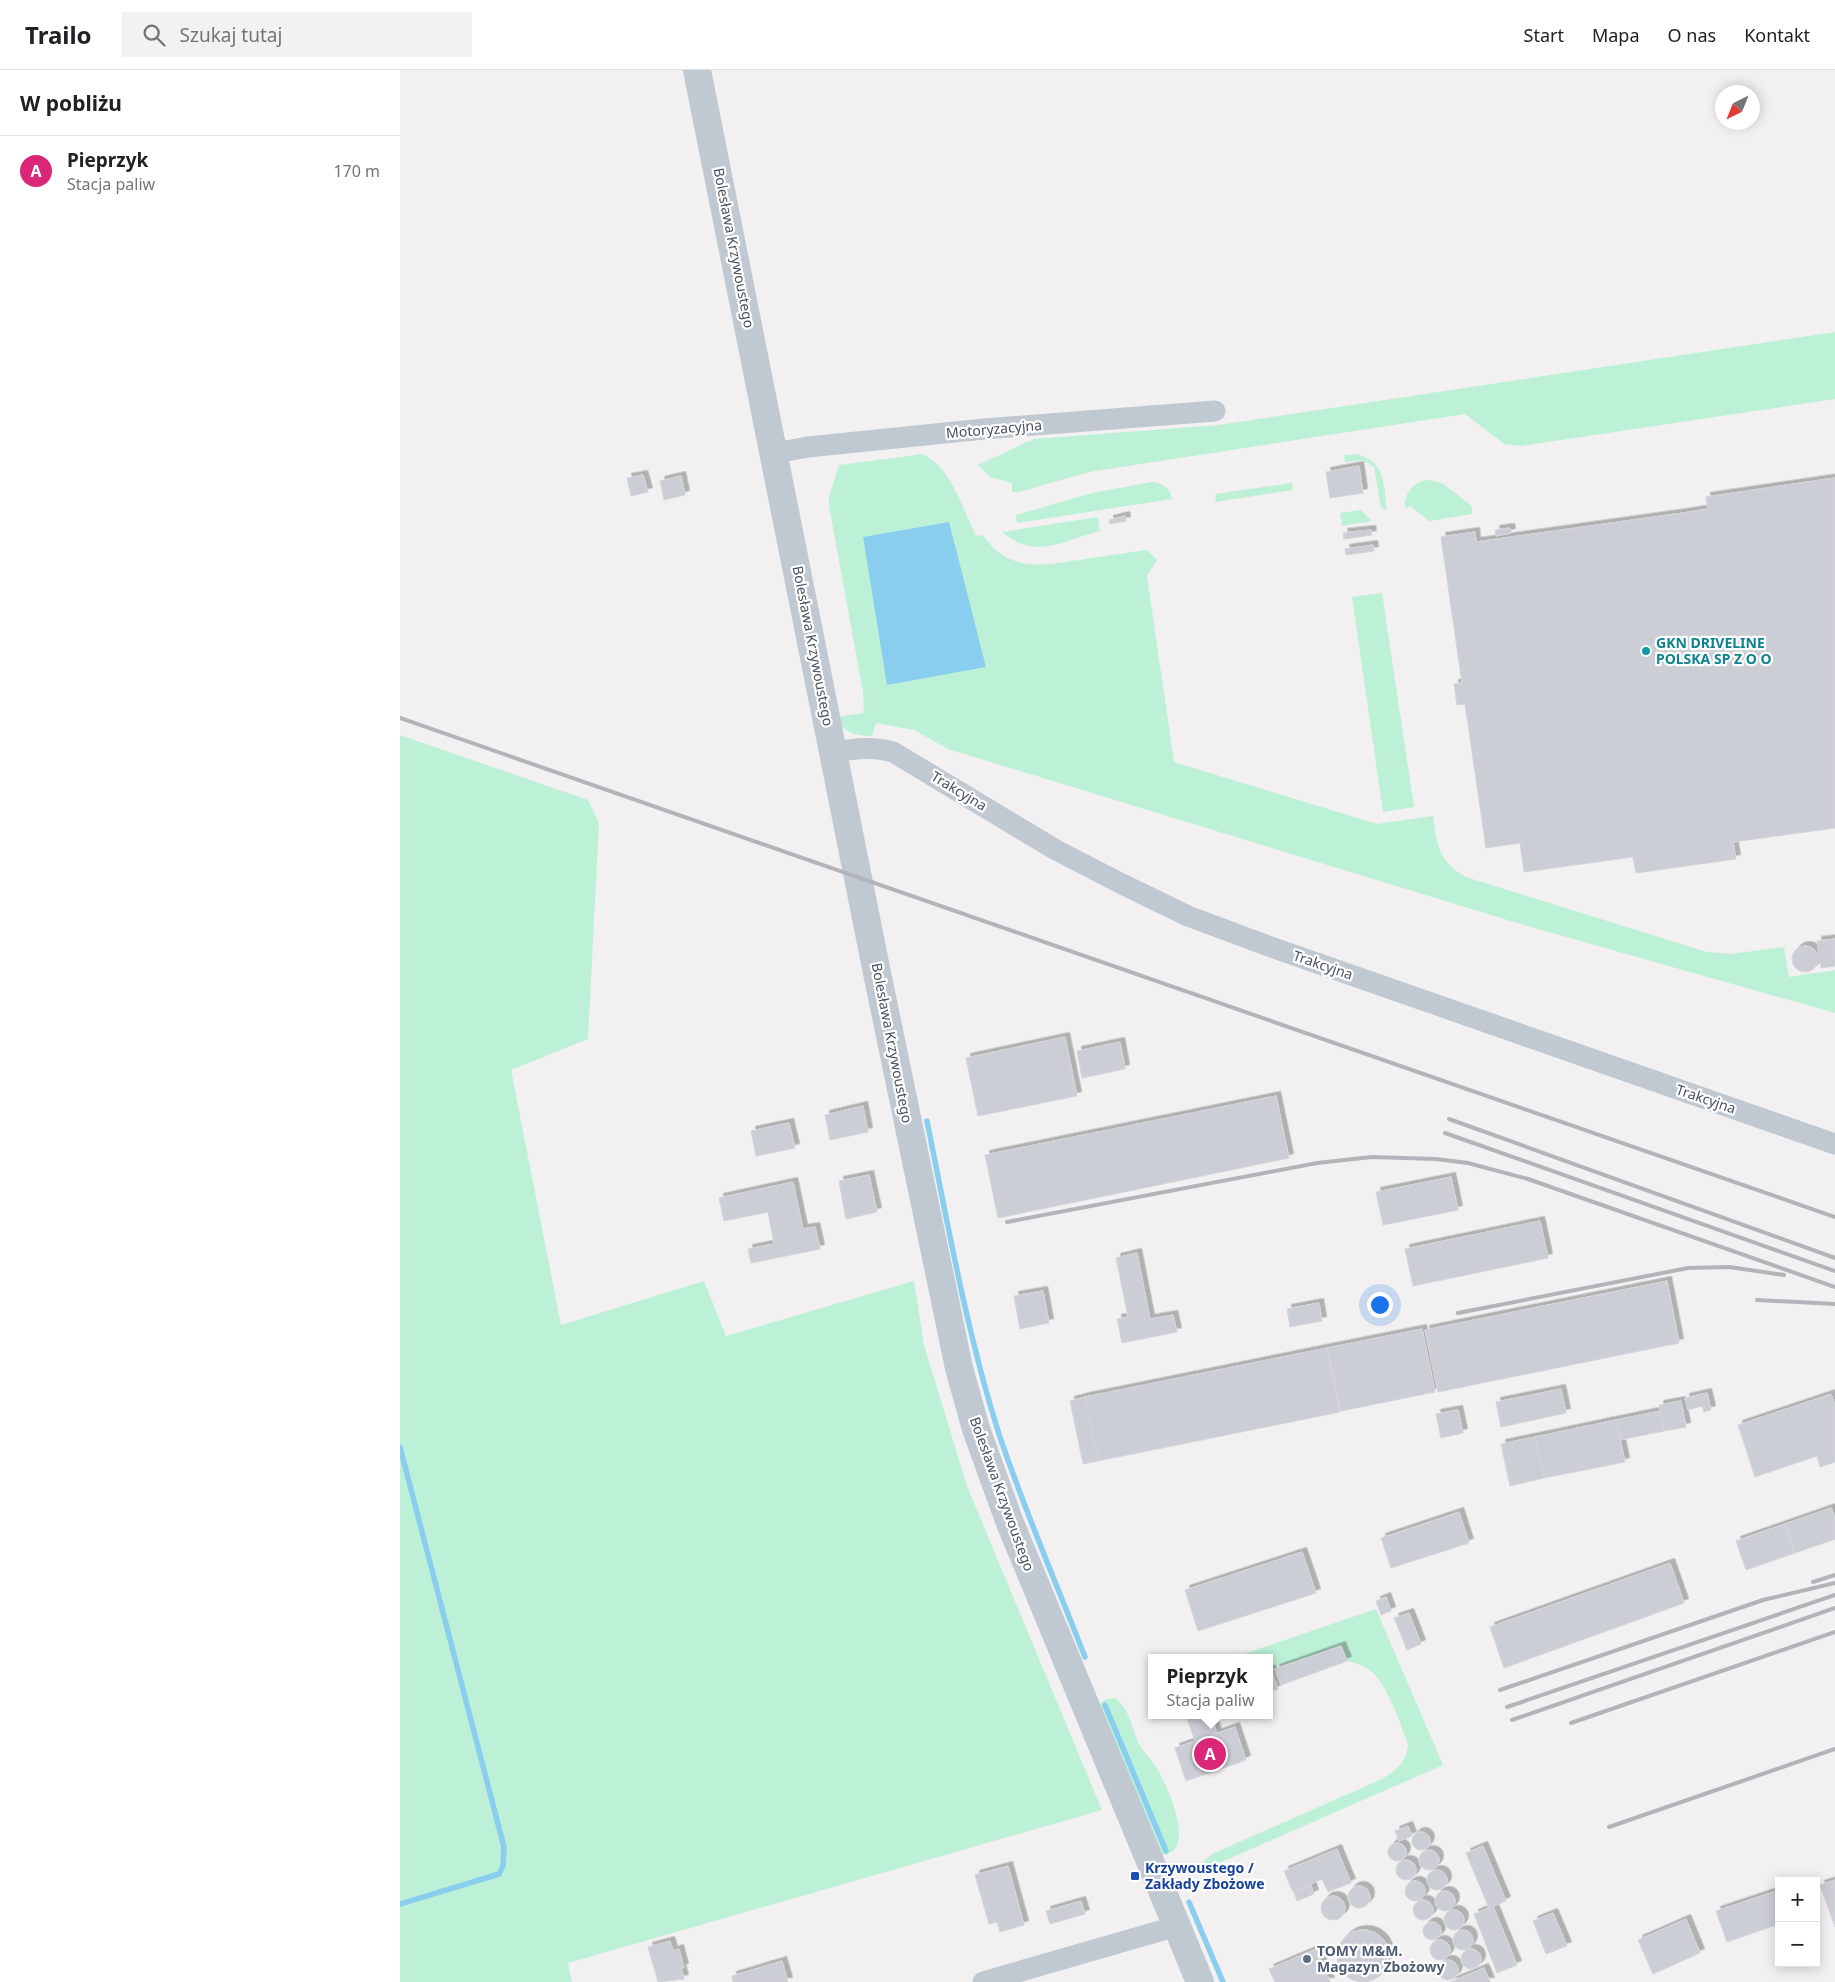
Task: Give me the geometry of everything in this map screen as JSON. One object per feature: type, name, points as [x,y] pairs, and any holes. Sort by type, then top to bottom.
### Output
[{"type":"street","name":"Bolesława Krzywoustego","points":[[698,70],[833,752],[940,1283],[959,1368],[976,1428],[1010,1523],[1200,1982]]},
{"type":"street","name":"Motoryzacyjna","points":[[775,453],[808,447],[984,429],[1215,411]]},
{"type":"street","name":"Trakcyjna","points":[[833,752],[866,748],[893,752],[1056,850],[1188,916],[1835,1144]]},
{"type":"street","points":[[983,1982],[1008,1979],[1176,1926]]},
{"type":"green space","points":[[1835,332],[1835,399],[1521,446],[1504,444],[1465,414],[1089,472],[1019,492],[1012,492],[1012,483],[990,477],[978,465],[1034,439],[1219,425]]},
{"type":"green space","points":[[923,454],[942,469],[949,479],[976,536],[983,535],[1004,556],[1029,564],[1042,564],[1147,550],[1157,560],[1147,576],[1174,762],[1377,824],[1433,816],[1440,851],[1450,865],[1466,877],[1707,952],[1731,954],[1784,947],[1789,977],[1835,970],[1835,1013],[1524,925],[948,749],[914,730],[876,723],[872,736],[856,734],[846,730],[842,727],[837,717],[864,713],[863,692],[829,506],[829,496],[839,465]]},
{"type":"green space","points":[[1357,454],[1367,458],[1379,469],[1384,483],[1387,510],[1381,508],[1374,467],[1363,460],[1345,462],[1344,455]]},
{"type":"green space","points":[[1430,480],[1442,483],[1472,506],[1472,514],[1429,521],[1410,506],[1405,508],[1406,497],[1412,488],[1420,482]]},
{"type":"green space","points":[[1152,482],[1159,483],[1165,487],[1170,492],[1172,499],[1017,523],[1016,515],[1092,493]]},
{"type":"green space","points":[[1292,483],[1293,490],[1216,502],[1215,494]]},
{"type":"green space","points":[[1361,510],[1372,521],[1342,526],[1340,513]]},
{"type":"green space","points":[[1098,517],[1100,531],[1050,546],[1038,547],[1027,545],[1014,541],[1002,532]]},
{"type":"green space","points":[[1382,593],[1414,807],[1383,812],[1352,597]]},
{"type":"green space","points":[[400,735],[588,800],[599,823],[588,1039],[511,1070],[561,1325],[704,1281],[726,1336],[914,1281],[924,1345],[967,1486],[1102,1810],[568,1963],[572,1982],[400,1982]]},
{"type":"green space","points":[[1376,1609],[1443,1765],[1185,1878],[1212,1854],[1382,1779],[1400,1764],[1406,1755],[1408,1744],[1383,1686],[1372,1672],[1360,1665],[1347,1661],[1341,1646],[1273,1669],[1273,1654],[1244,1654]]},
{"type":"green space","points":[[1114,1698],[1119,1701],[1127,1712],[1139,1744],[1159,1772],[1174,1806],[1179,1834],[1177,1845],[1170,1852],[1158,1855],[1098,1707],[1104,1700]]},
{"type":"water","points":[[949,522],[986,667],[887,685],[863,537]]},
{"type":"building","points":[[1359,466],[1363,493],[1330,498],[1326,472]]},
{"type":"building","points":[[643,475],[648,492],[631,496],[627,478]]},
{"type":"building","points":[[681,476],[685,495],[664,500],[660,481]]},
{"type":"building","name":"GKN DRIVELINE POLSKA SP Z O O","points":[[1835,478],[1835,828],[1733,842],[1736,859],[1636,873],[1633,857],[1524,872],[1520,843],[1486,848],[1465,704],[1457,705],[1454,684],[1462,683],[1441,537],[1475,532],[1476,542],[1683,513],[1708,509],[1706,497]]},
{"type":"building","points":[[1125,516],[1126,521],[1110,524],[1109,520]]},
{"type":"building","points":[[1510,528],[1511,533],[1496,536],[1495,530]]},
{"type":"building","points":[[1371,530],[1372,535],[1344,539],[1343,533]]},
{"type":"building","points":[[1373,545],[1374,551],[1346,555],[1345,549]]},
{"type":"building","points":[[1835,939],[1835,966],[1821,968],[1817,941]]},
{"type":"building","points":[[1805,946],[1814,950],[1818,959],[1814,968],[1805,972],[1796,968],[1792,959],[1796,950]]},
{"type":"building","points":[[1065,1037],[1077,1096],[978,1116],[966,1058]]},
{"type":"building","points":[[1120,1042],[1125,1069],[1082,1078],[1077,1051]]},
{"type":"building","points":[[1276,1096],[1289,1158],[998,1218],[985,1155]]},
{"type":"building","points":[[863,1106],[868,1132],[830,1140],[825,1115]]},
{"type":"building","points":[[789,1123],[795,1148],[756,1156],[751,1131]]},
{"type":"building","points":[[869,1175],[877,1212],[846,1219],[839,1181]]},
{"type":"building","points":[[1451,1177],[1458,1210],[1383,1225],[1376,1192]]},
{"type":"building","points":[[793,1182],[803,1229],[815,1227],[820,1249],[751,1263],[748,1249],[774,1244],[768,1212],[724,1221],[719,1198]]},
{"type":"building","points":[[1540,1221],[1548,1258],[1413,1286],[1405,1249]]},
{"type":"building","points":[[1137,1253],[1150,1319],[1173,1315],[1177,1332],[1122,1343],[1117,1319],[1128,1317],[1116,1258]]},
{"type":"building","points":[[1667,1281],[1679,1343],[1438,1392],[1425,1330]]},
{"type":"building","points":[[1043,1291],[1049,1323],[1020,1329],[1014,1296]]},
{"type":"building","points":[[1319,1303],[1322,1321],[1290,1327],[1287,1309]]},
{"type":"building","points":[[1422,1329],[1435,1392],[1341,1411],[1327,1348]]},
{"type":"building","points":[[1327,1348],[1340,1412],[1098,1461],[1085,1397]]},
{"type":"building","points":[[1561,1389],[1566,1413],[1501,1427],[1496,1402]]},
{"type":"building","points":[[1707,1393],[1711,1410],[1704,1412],[1702,1406],[1688,1410],[1685,1398]]},
{"type":"building","points":[[1831,1394],[1835,1406],[1835,1462],[1820,1467],[1817,1456],[1755,1477],[1738,1425]]},
{"type":"building","points":[[1085,1397],[1098,1461],[1083,1464],[1070,1401]]},
{"type":"building","points":[[1681,1401],[1686,1427],[1664,1431],[1659,1405]]},
{"type":"building","points":[[1458,1410],[1463,1433],[1441,1438],[1436,1414]]},
{"type":"building","points":[[1660,1411],[1664,1431],[1620,1440],[1616,1420]]},
{"type":"building","points":[[1616,1420],[1625,1462],[1544,1478],[1535,1437]]},
{"type":"building","points":[[1535,1437],[1544,1478],[1510,1486],[1501,1444]]},
{"type":"building","points":[[1831,1508],[1835,1518],[1835,1539],[1795,1553],[1785,1524]]},
{"type":"building","points":[[1459,1512],[1469,1543],[1391,1568],[1381,1538]]},
{"type":"building","points":[[1785,1524],[1795,1553],[1746,1570],[1736,1541]]},
{"type":"building","points":[[1302,1552],[1316,1593],[1198,1631],[1185,1590]]},
{"type":"building","points":[[1670,1563],[1684,1603],[1504,1668],[1490,1627]]},
{"type":"building","points":[[1386,1597],[1391,1611],[1381,1615],[1376,1601]]},
{"type":"building","points":[[1409,1613],[1421,1644],[1407,1650],[1394,1618]]},
{"type":"building","points":[[1341,1646],[1347,1661],[1281,1685],[1275,1669]]},
{"type":"building","points":[[1273,1675],[1278,1689],[1273,1691]]},
{"type":"building","points":[[1187,1719],[1212,1719],[1217,1734],[1195,1741]]},
{"type":"building","points":[[1235,1727],[1246,1760],[1186,1781],[1175,1748]]},
{"type":"building","points":[[1408,1826],[1412,1836],[1399,1841],[1395,1831]]},
{"type":"building","points":[[1417,1832],[1425,1832],[1430,1837],[1428,1848],[1417,1850],[1412,1845],[1412,1837]]},
{"type":"building","points":[[1393,1843],[1401,1843],[1406,1848],[1404,1859],[1393,1861],[1388,1856],[1388,1848]]},
{"type":"building","points":[[1483,1846],[1506,1901],[1489,1908],[1466,1853]]},
{"type":"building","points":[[1337,1849],[1351,1883],[1328,1892],[1322,1879],[1293,1892],[1284,1871]]},
{"type":"building","points":[[1429,1850],[1436,1853],[1439,1860],[1436,1867],[1429,1870],[1422,1867],[1419,1860],[1422,1853]]},
{"type":"building","points":[[1406,1860],[1413,1863],[1416,1870],[1413,1877],[1406,1880],[1399,1877],[1396,1870],[1399,1863]]},
{"type":"building","points":[[1008,1866],[1024,1925],[1000,1932],[997,1922],[989,1924],[975,1875]]},
{"type":"building","points":[[1437,1870],[1444,1873],[1447,1880],[1444,1887],[1437,1890],[1430,1887],[1427,1880],[1430,1873]]},
{"type":"building","points":[[1835,1880],[1835,1927],[1820,1885]]},
{"type":"building","points":[[1415,1881],[1422,1884],[1425,1891],[1422,1898],[1415,1901],[1408,1898],[1405,1891],[1408,1884]]},
{"type":"building","points":[[1311,1885],[1314,1894],[1297,1901],[1294,1892]]},
{"type":"building","points":[[1359,1886],[1367,1889],[1370,1897],[1367,1905],[1359,1908],[1351,1905],[1348,1897],[1351,1889]]},
{"type":"building","points":[[1445,1891],[1452,1894],[1455,1901],[1452,1908],[1445,1911],[1438,1908],[1435,1901],[1438,1894]]},
{"type":"building","points":[[1775,1891],[1775,1925],[1727,1942],[1716,1911]]},
{"type":"building","points":[[1333,1896],[1338,1897],[1344,1903],[1344,1913],[1338,1919],[1333,1920],[1328,1919],[1322,1913],[1321,1908],[1322,1903],[1328,1897]]},
{"type":"building","points":[[1423,1900],[1430,1903],[1433,1910],[1430,1917],[1423,1920],[1416,1917],[1413,1910],[1416,1903]]},
{"type":"building","points":[[1081,1901],[1085,1914],[1050,1924],[1046,1911]]},
{"type":"building","points":[[1493,1906],[1517,1965],[1497,1973],[1474,1914]]},
{"type":"building","points":[[1454,1910],[1461,1913],[1464,1920],[1461,1927],[1454,1930],[1447,1927],[1444,1920],[1447,1913]]},
{"type":"building","points":[[1553,1913],[1567,1946],[1546,1954],[1533,1921]]},
{"type":"building","points":[[1686,1919],[1700,1953],[1653,1974],[1638,1940]]},
{"type":"building","points":[[1428,1922],[1436,1922],[1441,1927],[1439,1938],[1428,1940],[1423,1935],[1423,1927]]},
{"type":"building","points":[[1358,1930],[1368,1930],[1382,1937],[1389,1951],[1389,1961],[1382,1975],[1368,1982],[1358,1982],[1348,1978],[1341,1971],[1337,1961],[1337,1951],[1341,1941],[1348,1934]]},
{"type":"building","points":[[1463,1930],[1470,1933],[1473,1940],[1470,1947],[1463,1950],[1456,1947],[1453,1940],[1456,1933]]},
{"type":"building","points":[[1440,1940],[1447,1943],[1450,1950],[1447,1957],[1440,1960],[1433,1957],[1430,1950],[1433,1943]]},
{"type":"building","points":[[670,1941],[673,1951],[679,1949],[684,1968],[681,1968],[684,1979],[658,1982],[648,1947]]},
{"type":"building","name":"TOMY M&M. Magazyn Zbożowy","points":[[1316,1949],[1330,1982],[1275,1982],[1269,1969]]},
{"type":"building","points":[[1471,1949],[1478,1952],[1481,1959],[1478,1966],[1471,1969],[1464,1966],[1461,1959],[1464,1952]]},
{"type":"building","points":[[1448,1960],[1455,1963],[1458,1970],[1455,1977],[1448,1980],[1441,1977],[1438,1970],[1441,1963]]},
{"type":"building","points":[[782,1961],[788,1982],[733,1982],[732,1976]]},
{"type":"building","points":[[1484,1968],[1490,1982],[1450,1982]]},
{"type":"waterway","points":[[927,1121],[958,1277],[976,1354],[998,1431],[1018,1488],[1085,1657]]},
{"type":"waterway","points":[[400,1447],[504,1847],[503,1866],[499,1874],[400,1904]]},
{"type":"waterway","points":[[1105,1705],[1166,1851]]},
{"type":"waterway","points":[[1189,1902],[1223,1982]]},
{"type":"railway","points":[[400,718],[1835,1217]]},
{"type":"railway","points":[[1449,1119],[1835,1258]]},
{"type":"railway","points":[[1445,1133],[1835,1271]]},
{"type":"railway","points":[[1007,1222],[1317,1163],[1372,1157],[1436,1159],[1468,1163],[1528,1179],[1835,1287]]},
{"type":"railway","points":[[1458,1313],[1688,1268],[1729,1267],[1784,1275]]},
{"type":"railway","points":[[1757,1300],[1835,1304]]},
{"type":"railway","points":[[1813,1582],[1835,1575]]},
{"type":"railway","points":[[1500,1690],[1763,1600],[1835,1583]]},
{"type":"railway","points":[[1507,1707],[1835,1595]]},
{"type":"railway","points":[[1512,1720],[1835,1608]]},
{"type":"railway","points":[[1571,1723],[1835,1632]]},
{"type":"railway","points":[[1609,1827],[1835,1749]]},
{"type":"place","name":"GKN DRIVELINE POLSKA SP Z O O","points":[[1646,651]]},
{"type":"place","name":"Pieprzyk","points":[[1210,1754]]},
{"type":"place","name":"Krzywoustego / Zakłady Zbożowe","points":[[1135,1876]]},
{"type":"place","name":"TOMY M&M. Magazyn Zbożowy","points":[[1307,1959]]}]
